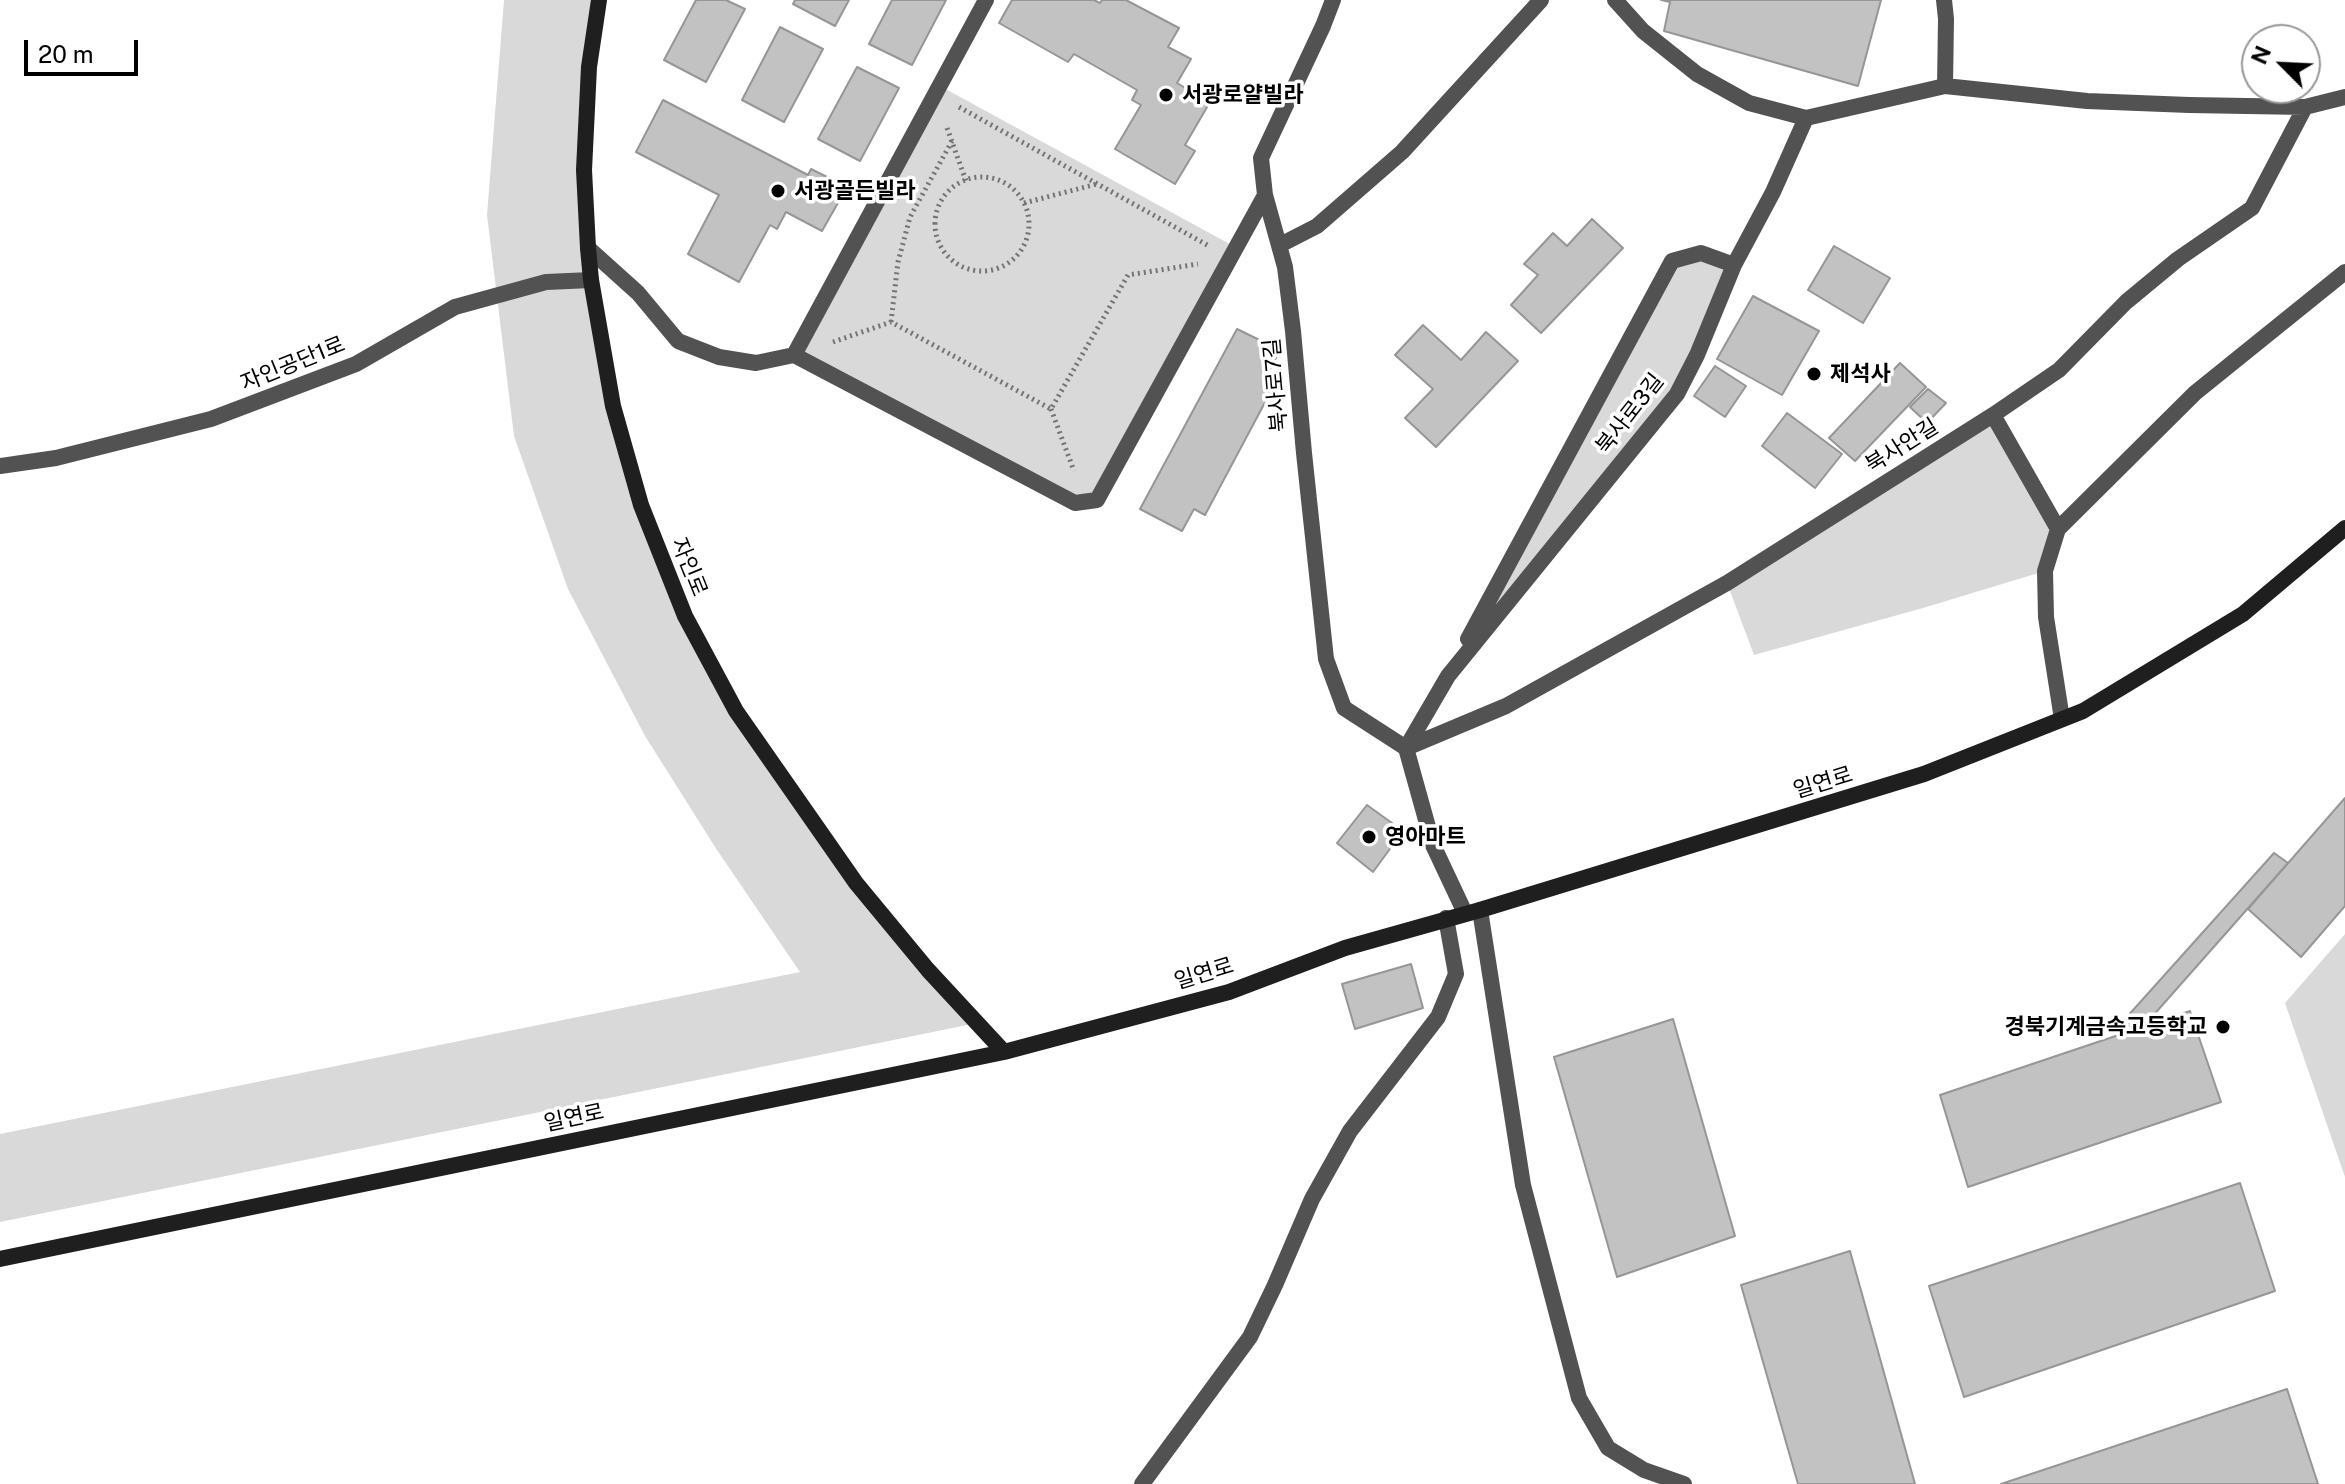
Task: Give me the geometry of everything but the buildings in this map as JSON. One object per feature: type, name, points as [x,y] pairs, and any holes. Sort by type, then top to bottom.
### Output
[{"type":"street","name":"자인로","points":[[599,0],[589,67],[585,155],[588,248],[613,406],[641,505],[685,616],[736,711],[856,883],[928,970],[1004,1052]]},
{"type":"street","points":[[794,355],[986,0]]},
{"type":"street","name":"북사로7길","points":[[1333,0],[1261,158],[1265,195],[1280,245],[1293,331],[1326,659],[1344,708],[1406,748]]},
{"type":"street","points":[[1280,245],[1317,226],[1402,152],[1541,0]]},
{"type":"street","points":[[1615,0],[1643,31],[1697,74],[1749,103],[1806,118],[1945,86],[2087,101],[2305,107],[2345,97]]},
{"type":"street","points":[[1944,0],[1945,86]]},
{"type":"street","name":"북사안길","points":[[1406,748],[1506,706],[1727,583],[2059,370],[2126,302],[2178,259],[2252,208],[2305,107]]},
{"type":"street","name":"북사로3길","points":[[1406,748],[1448,676],[1677,394],[1697,355],[1734,265],[1773,192],[1806,118]]},
{"type":"street","points":[[588,248],[638,293],[678,341],[719,357],[756,363],[794,355],[1075,503],[1097,500],[1265,195]]},
{"type":"street","points":[[1448,676],[1672,261],[1701,253],[1734,265]]},
{"type":"street","points":[[2062,719],[2046,617],[2045,571],[2058,529],[2195,393],[2345,272]]},
{"type":"street","name":"자인공단1로","points":[[0,466],[56,458],[211,419],[356,364],[455,307],[546,282],[591,280]]},
{"type":"street","points":[[1993,415],[2058,529]]},
{"type":"street","name":"일연로","points":[[0,1259],[1004,1052],[1229,992],[1345,948],[1924,774],[2083,711],[2243,614],[2345,528]]},
{"type":"street","points":[[1406,748],[1433,845],[1472,911],[1523,1185],[1579,1398],[1608,1448],[1644,1470],[1684,1484]]},
{"type":"street","points":[[1142,1484],[1250,1337],[1312,1199],[1350,1131],[1438,1017],[1456,974],[1446,918]]},
{"type":"path","points":[[936,93],[966,181]]},
{"type":"path","points":[[936,93],[1231,258]]},
{"type":"path","points":[[891,322],[898,262],[910,217],[952,141]]},
{"type":"path","points":[[973,177],[989,177],[1004,182],[1016,191],[1024,203],[1029,219],[1028,235],[1022,250],[1012,261],[998,269],[983,272],[967,270],[953,263],[942,252],[936,237],[934,222],[938,206],[946,193],[958,183],[966,181],[973,177]]},
{"type":"path","points":[[1024,203],[1097,184]]},
{"type":"path","points":[[1051,409],[1128,275],[1231,258]]},
{"type":"path","points":[[794,355],[891,322],[1051,409],[1085,502]]},
{"type":"shaded area","points":[[504,0],[599,0],[584,170],[613,406],[685,616],[795,797],[977,1023],[0,1222],[0,1134],[800,972],[717,850],[645,736],[568,589],[514,436],[487,215]]},
{"type":"shaded area","points":[[940,86],[1237,248],[1097,500],[1075,503],[794,355]]},
{"type":"shaded area","points":[[1701,253],[1734,265],[1677,394],[1448,676],[1672,261]]},
{"type":"shaded area","points":[[1993,415],[2058,529],[2045,571],[1754,655],[1727,583]]},
{"type":"shaded area","points":[[2345,934],[2345,1177],[2285,1003]]},
{"type":"place","name":"서광로얄빌라","points":[[1166,95]]},
{"type":"place","name":"서광골든빌라","points":[[778,191]]},
{"type":"place","name":"제석사","points":[[1814,374]]},
{"type":"place","name":"영아마트","points":[[1369,837]]},
{"type":"place","name":"경북기계금속고등학교","points":[[2223,1027]]}]
